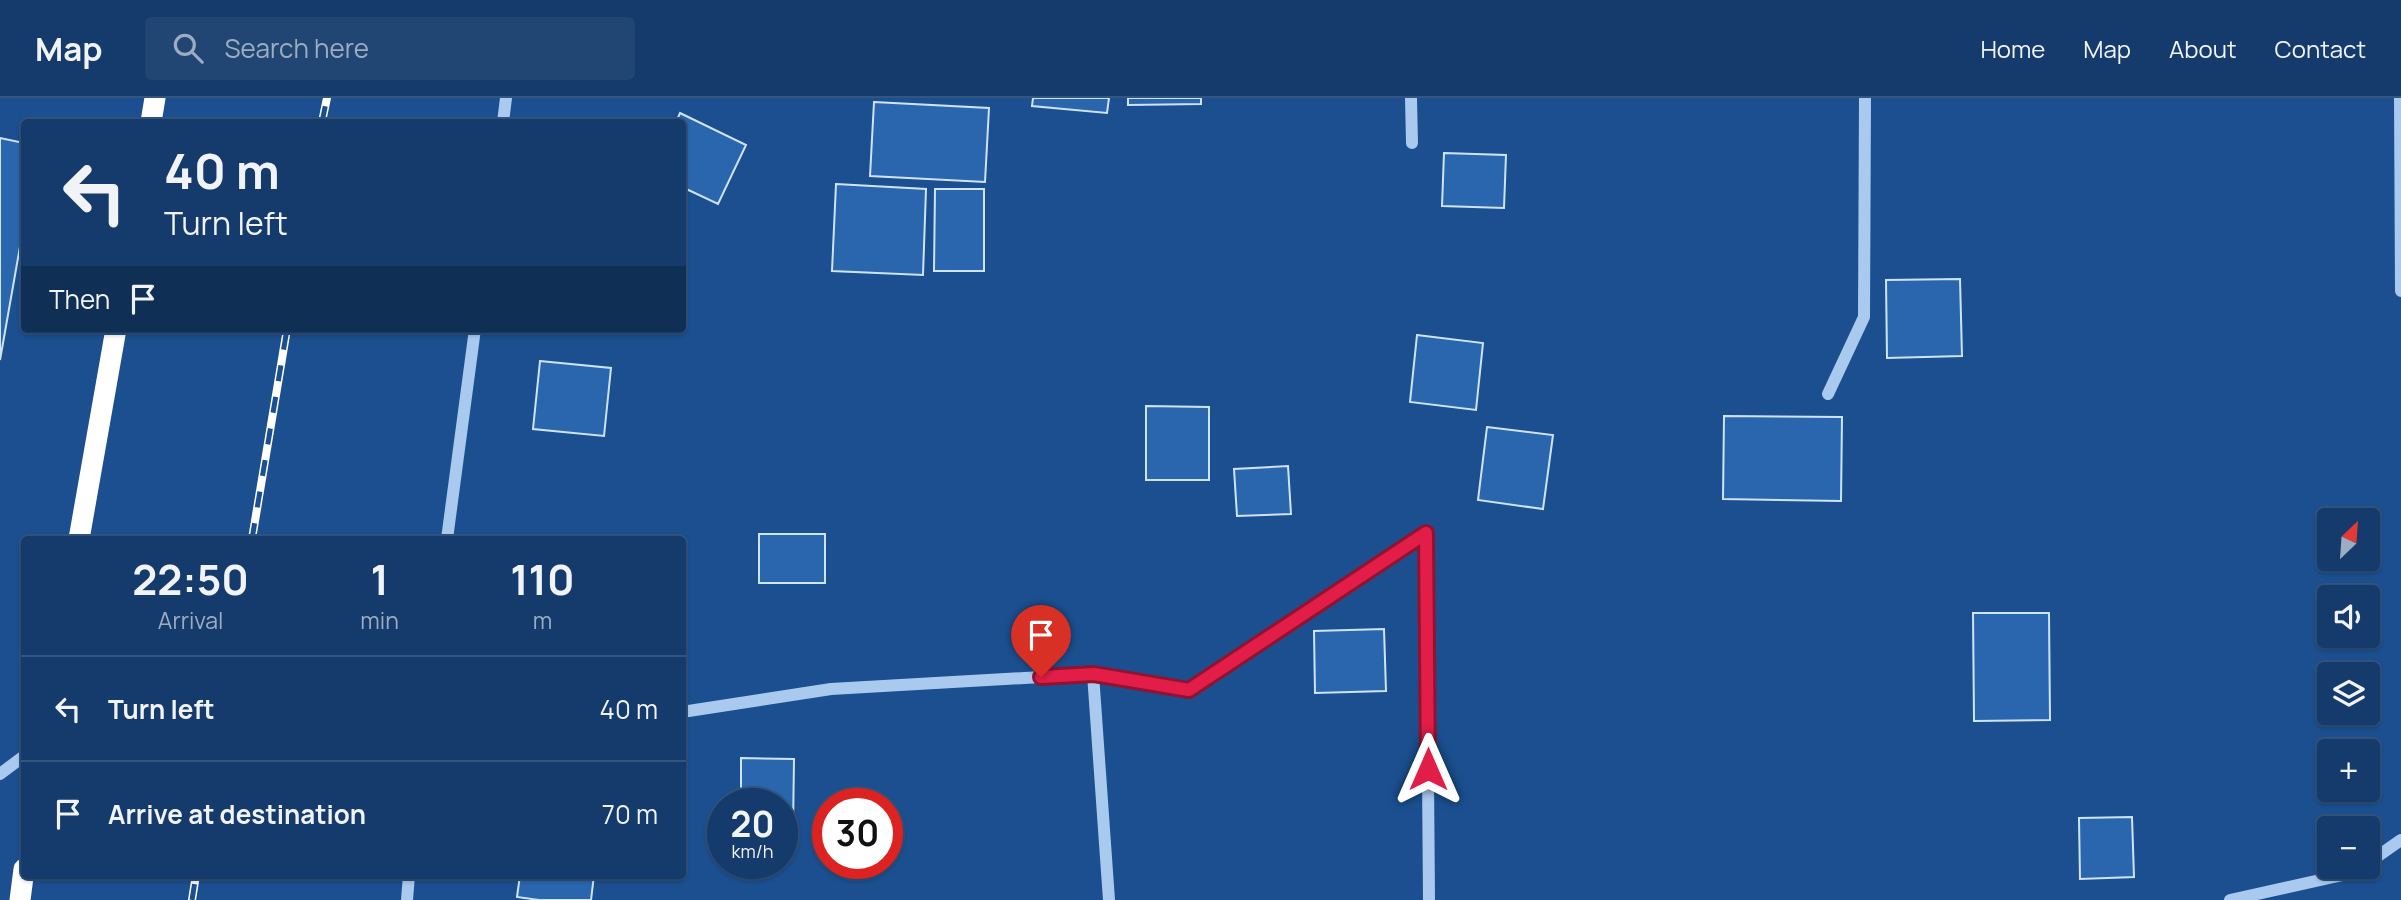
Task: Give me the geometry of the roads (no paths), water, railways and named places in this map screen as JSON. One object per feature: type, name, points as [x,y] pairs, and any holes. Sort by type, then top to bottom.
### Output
[{"type":"highway","points":[[152,119],[155,98]]},
{"type":"highway","points":[[80,536],[115,333]]},
{"type":"highway","points":[[20,900],[23,879]]},
{"type":"street","points":[[503,119],[506,98]]},
{"type":"street","points":[[1411,98],[1412,143]]},
{"type":"street","points":[[1828,394],[1864,317],[1866,98]]},
{"type":"street","points":[[2400,98],[2401,291]]},
{"type":"street","points":[[447,536],[474,333]]},
{"type":"street","points":[[686,711],[831,689],[1094,674],[1189,690],[1426,533],[1429,900]]},
{"type":"street","points":[[1094,674],[1109,900]]},
{"type":"street","points":[[0,774],[21,758]]},
{"type":"street","points":[[2380,855],[2401,840]]},
{"type":"street","points":[[407,900],[409,879]]},
{"type":"street","points":[[2230,900],[2324,879]]},
{"type":"railway","points":[[323,119],[327,98]]},
{"type":"railway","points":[[252,536],[286,333]]},
{"type":"railway","points":[[192,900],[195,879]]}]
